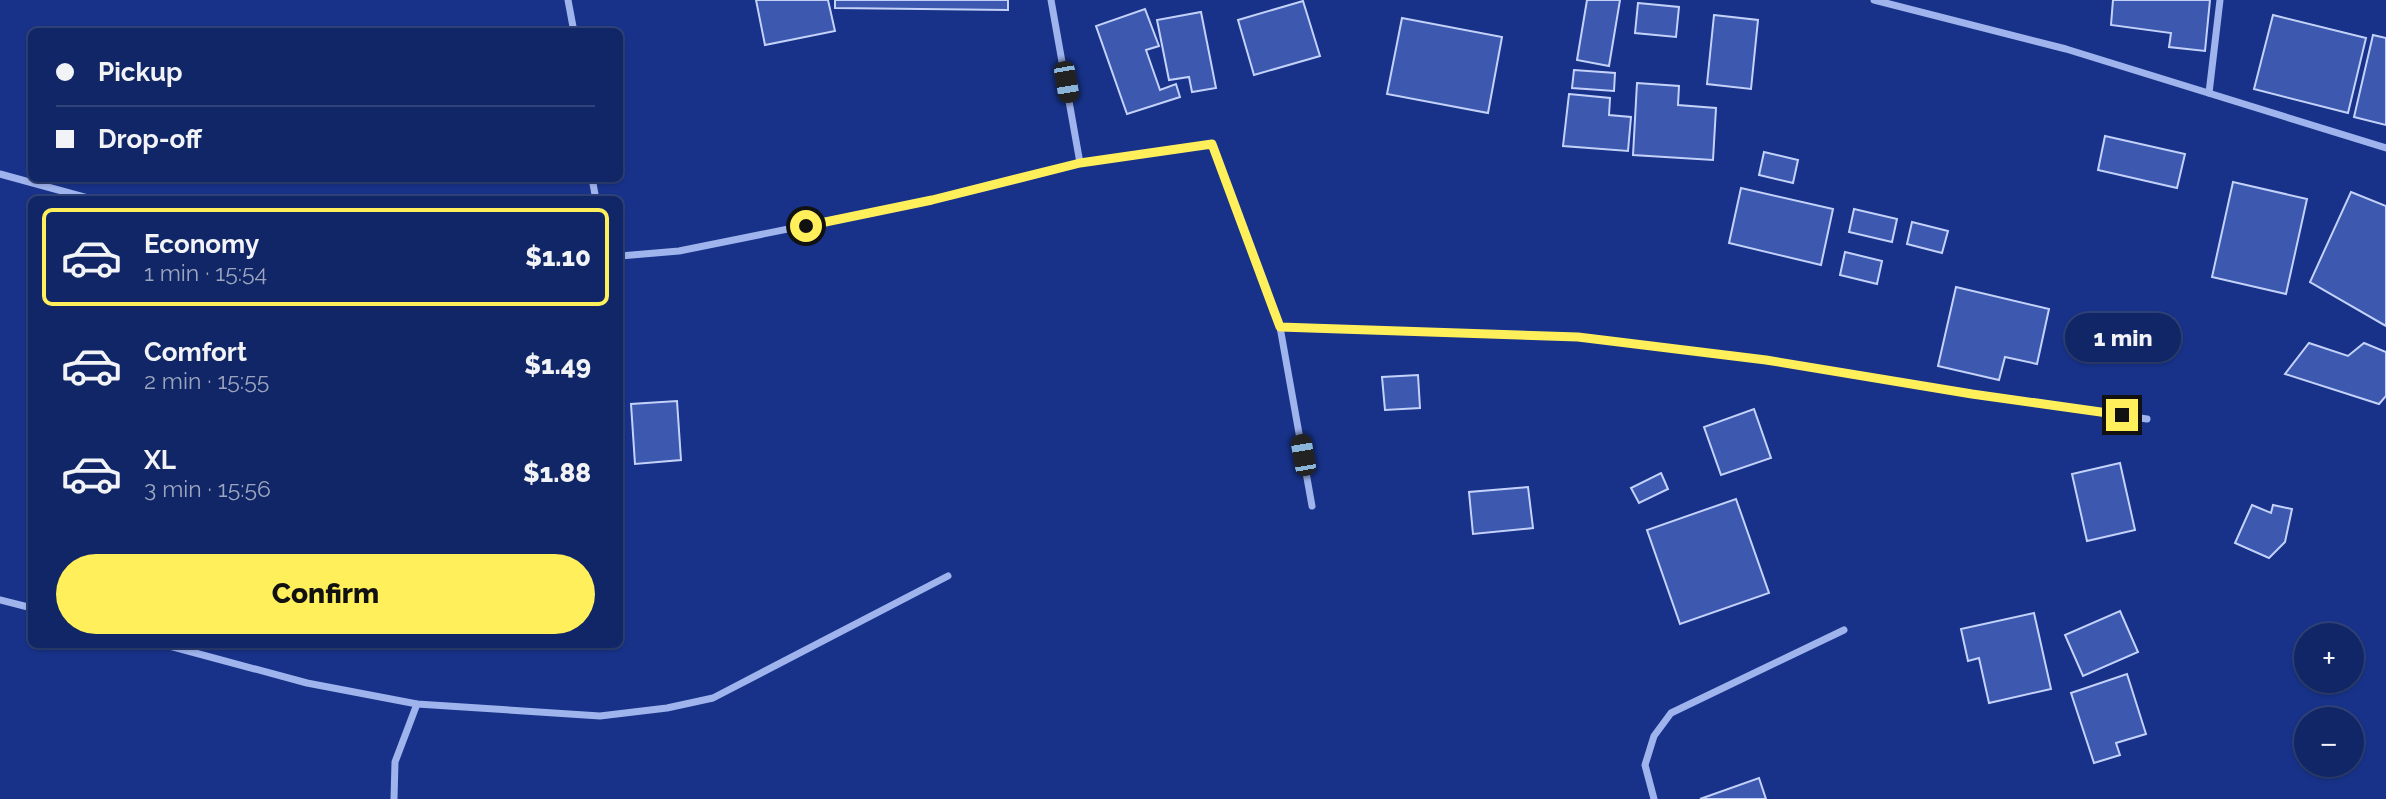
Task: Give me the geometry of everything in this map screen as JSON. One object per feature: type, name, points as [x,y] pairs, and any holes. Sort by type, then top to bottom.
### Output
[{"type":"street","points":[[568,0],[573,28]]},
{"type":"street","points":[[1051,0],[1080,163]]},
{"type":"street","points":[[1874,0],[2066,49],[2386,148]]},
{"type":"street","points":[[2209,93],[2220,0]]},
{"type":"street","points":[[623,256],[679,251],[932,200],[1080,163],[1212,144],[1280,327],[1312,506]]},
{"type":"street","points":[[0,174],[28,182]]},
{"type":"street","points":[[29,182],[80,196]]},
{"type":"street","points":[[1280,327],[1578,337],[1766,360],[2147,419]]},
{"type":"street","points":[[177,648],[307,683],[417,704],[600,716],[667,708],[713,698],[948,576]]},
{"type":"street","points":[[0,600],[28,607]]},
{"type":"street","points":[[1654,799],[1646,765],[1654,736],[1671,713],[1844,630]]},
{"type":"street","points":[[394,799],[396,762],[417,704]]},
{"type":"building","points":[[756,0],[828,0],[835,31],[765,45]]},
{"type":"building","points":[[835,0],[1008,0],[1008,10],[835,8]]},
{"type":"building","points":[[1587,0],[1620,0],[1609,66],[1577,60]]},
{"type":"building","points":[[2113,0],[2210,0],[2205,51],[2169,47],[2171,33],[2111,25]]},
{"type":"building","points":[[1303,1],[1320,56],[1254,75],[1238,20]]},
{"type":"building","points":[[1638,3],[1679,7],[1676,37],[1635,33]]},
{"type":"building","points":[[1145,9],[1159,46],[1146,50],[1160,90],[1176,84],[1180,97],[1127,114],[1096,26]]},
{"type":"building","points":[[1201,12],[1216,88],[1192,92],[1189,77],[1169,80],[1157,20]]},
{"type":"building","points":[[1714,15],[1758,20],[1751,89],[1707,84]]},
{"type":"building","points":[[2273,15],[2366,38],[2348,113],[2254,89]]},
{"type":"building","points":[[1402,18],[1502,37],[1488,113],[1387,94]]},
{"type":"building","points":[[2373,35],[2386,38],[2386,125],[2354,117]]},
{"type":"building","points":[[1574,70],[1615,73],[1614,91],[1572,88]]},
{"type":"building","points":[[1637,83],[1679,86],[1678,105],[1716,108],[1713,160],[1633,155]]},
{"type":"building","points":[[1569,94],[1610,98],[1609,115],[1631,117],[1628,151],[1563,146]]},
{"type":"building","points":[[2105,136],[2185,154],[2177,188],[2098,170]]},
{"type":"building","points":[[1764,152],[1798,160],[1793,183],[1759,175]]},
{"type":"building","points":[[2233,182],[2307,199],[2286,294],[2212,277]]},
{"type":"building","points":[[1741,188],[1833,209],[1821,265],[1729,243]]},
{"type":"building","points":[[2351,192],[2386,206],[2386,326],[2310,282]]},
{"type":"building","points":[[1854,209],[1897,219],[1892,242],[1849,232]]},
{"type":"building","points":[[1912,222],[1948,231],[1942,253],[1907,244]]},
{"type":"building","points":[[1845,252],[1882,261],[1877,284],[1840,275]]},
{"type":"building","points":[[1956,287],[2049,309],[2037,364],[2005,357],[1999,380],[1938,366]]},
{"type":"building","points":[[2309,343],[2348,356],[2364,343],[2386,352],[2386,396],[2379,404],[2285,374]]},
{"type":"building","points":[[1418,375],[1420,408],[1385,410],[1382,377]]},
{"type":"building","points":[[677,401],[681,460],[635,464],[631,404]]},
{"type":"building","points":[[1754,409],[1771,458],[1721,475],[1704,427]]},
{"type":"building","points":[[2120,463],[2135,530],[2087,541],[2072,474]]},
{"type":"building","points":[[1661,473],[1668,489],[1639,503],[1631,488]]},
{"type":"building","points":[[1528,487],[1533,528],[1473,534],[1469,492]]},
{"type":"building","points":[[1736,499],[1769,593],[1680,624],[1647,530]]},
{"type":"building","points":[[2252,505],[2271,513],[2273,505],[2292,509],[2285,542],[2269,558],[2235,543]]},
{"type":"building","points":[[2120,611],[2138,652],[2083,676],[2065,635]]},
{"type":"building","points":[[2034,613],[2051,689],[1989,703],[1979,658],[1968,661],[1961,629]]},
{"type":"building","points":[[2127,674],[2146,734],[2116,743],[2120,755],[2094,763],[2071,693]]},
{"type":"building","points":[[1759,778],[1766,799],[1700,799]]},
{"type":"route","points":[[806,226],[932,200],[1080,163],[1212,144],[1280,327],[1578,337],[1766,360],[1972,394],[2122,415]]}]
